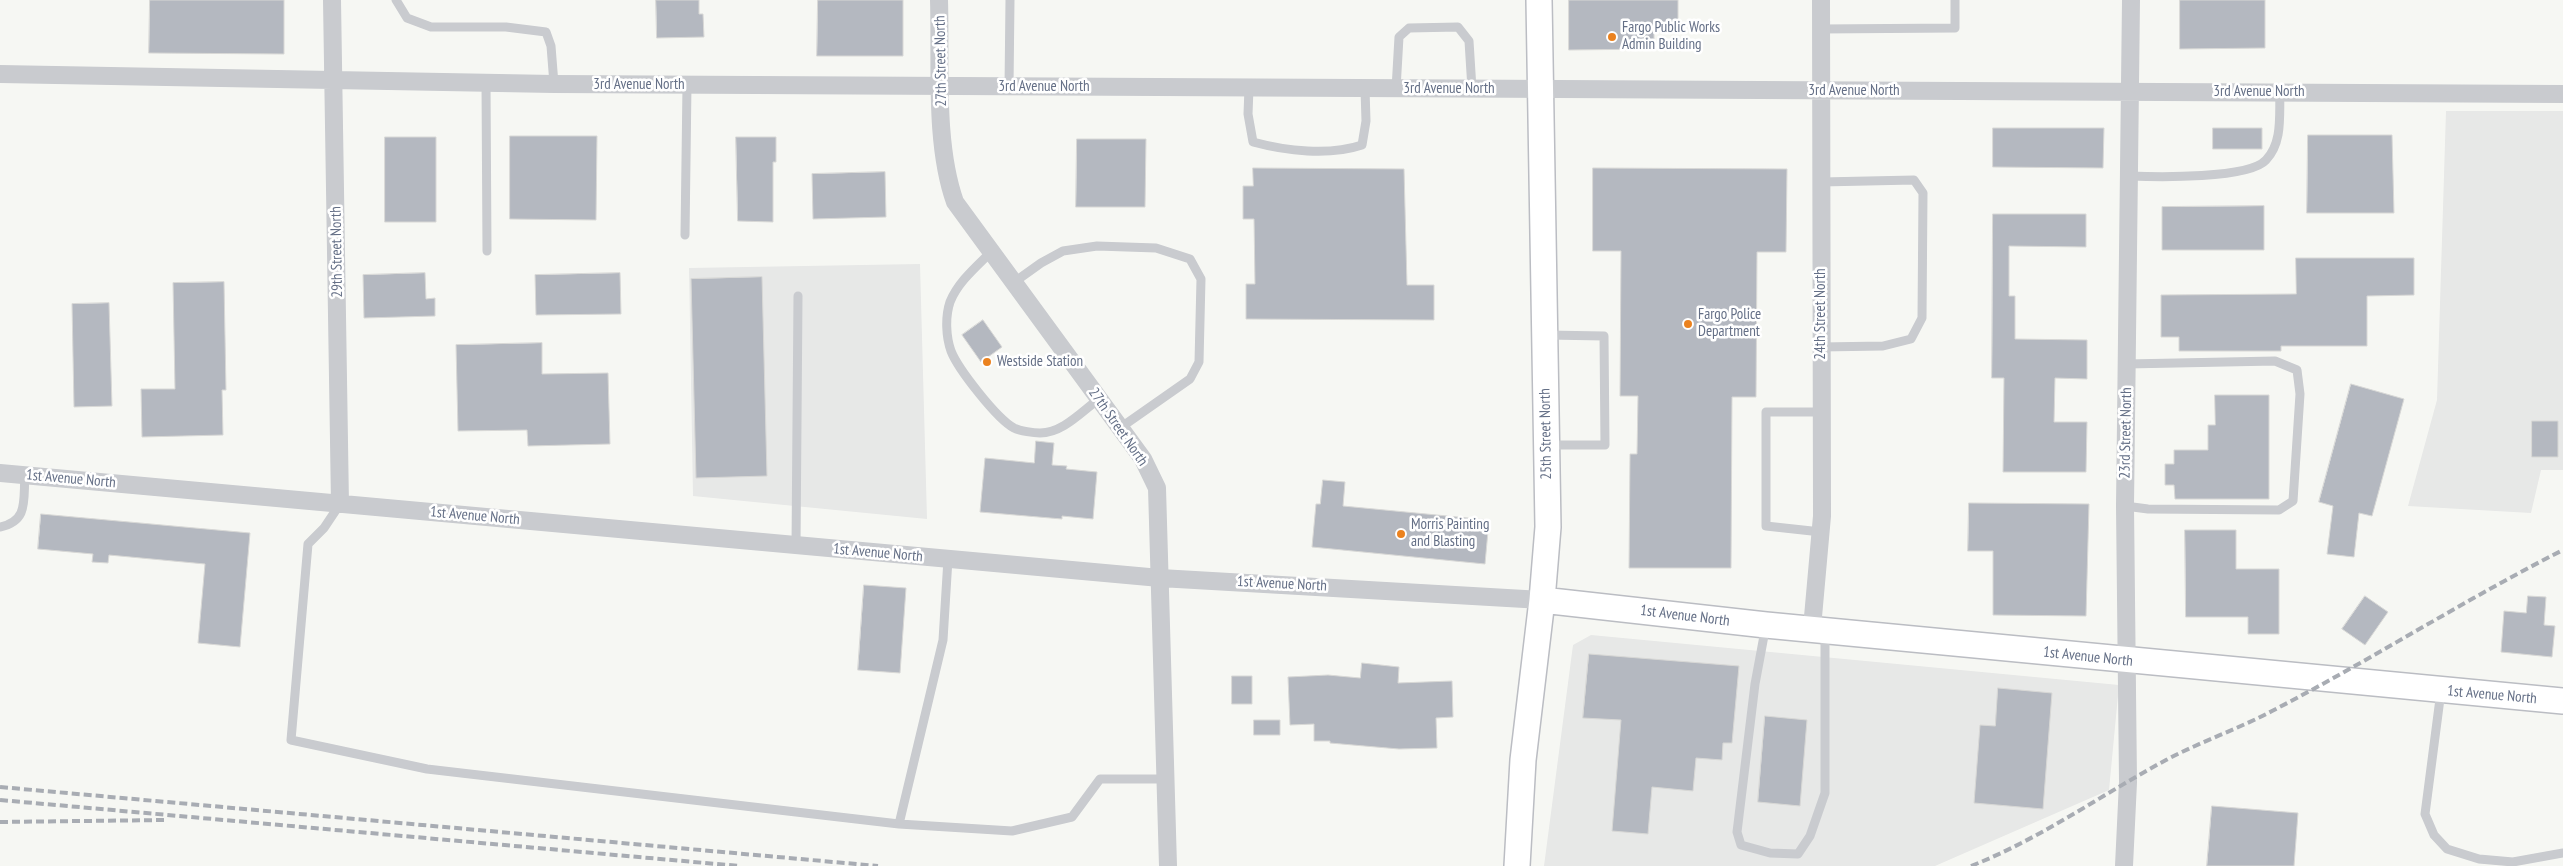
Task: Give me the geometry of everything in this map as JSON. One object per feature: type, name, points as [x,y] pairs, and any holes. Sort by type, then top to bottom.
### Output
[{"type":"street","name":"29th Street North","points":[[332,0],[335,81],[340,504]]},
{"type":"street","name":"27th Street North","points":[[939,0],[946,177],[955,202],[1143,459],[1157,488],[1167,779],[1168,866]]},
{"type":"street","name":"25th Street North","points":[[1517,866],[1522,760],[1542,600],[1548,527],[1539,0]]},
{"type":"street","name":"24th Street North","points":[[1818,629],[1822,412],[1821,0]]},
{"type":"street","name":"23rd Street North","points":[[2124,866],[2128,782],[2125,660],[2125,506],[2131,0]]},
{"type":"street","name":"3rd Avenue North","points":[[0,74],[554,84],[2563,94]]},
{"type":"street","name":"1st Avenue North","points":[[0,473],[1160,578],[1542,600],[1766,625],[2441,691],[2563,701]]},
{"type":"lane","points":[[396,0],[407,18],[431,27],[506,27],[546,32],[551,46],[554,84]]},
{"type":"lane","points":[[1009,87],[1010,0]]},
{"type":"lane","points":[[1821,29],[1955,28],[1955,0]]},
{"type":"lane","points":[[1396,89],[1399,37],[1409,28],[1458,27],[1469,41],[1472,89]]},
{"type":"lane","points":[[486,83],[487,251]]},
{"type":"lane","points":[[686,235],[687,85]]},
{"type":"lane","points":[[1249,88],[1248,114],[1253,142],[1277,149],[1346,150],[1362,145],[1366,121],[1365,89]]},
{"type":"lane","points":[[2130,176],[2165,178],[2244,171],[2266,160],[2279,134],[2280,92]]},
{"type":"lane","points":[[1821,182],[1914,180],[1923,193],[1922,318],[1912,339],[1883,346],[1821,347]]},
{"type":"lane","points":[[1013,282],[1063,251],[1098,246],[1156,248],[1190,259],[1201,279],[1199,362],[1190,380],[1120,428]]},
{"type":"lane","points":[[991,252],[959,285],[950,303],[946,323],[952,352],[974,385],[992,409],[1014,428],[1041,434],[1064,426],[1099,399]]},
{"type":"lane","points":[[796,546],[798,296]]},
{"type":"lane","points":[[1544,335],[1604,336],[1605,446],[1546,445]]},
{"type":"lane","points":[[2125,506],[2148,509],[2279,510],[2293,501],[2300,394],[2296,370],[2275,361],[2127,364]]},
{"type":"lane","points":[[1821,532],[1766,526],[1766,412],[1822,412]]},
{"type":"lane","points":[[0,527],[14,524],[21,515],[25,475]]},
{"type":"lane","points":[[340,504],[324,528],[308,544],[291,740],[428,769],[899,824],[1012,831],[1072,816],[1100,779],[1167,779]]},
{"type":"lane","points":[[899,824],[943,640],[948,559]]},
{"type":"lane","points":[[1766,625],[1755,684],[1737,832],[1741,845],[1770,853],[1798,854],[1810,836],[1824,793],[1818,629]]},
{"type":"lane","points":[[2441,691],[2425,814],[2434,835],[2447,849],[2478,859],[2513,862],[2563,853]]},
{"type":"shaded area","points":[[2446,111],[2563,111],[2563,470],[2541,470],[2531,513],[2408,506],[2437,400]]},
{"type":"shaded area","points":[[920,264],[927,519],[693,496],[689,268]]},
{"type":"shaded area","points":[[1591,635],[2119,685],[2109,790],[1935,866],[1544,866],[1573,645]]},
{"type":"building","points":[[150,0],[284,0],[284,54],[149,53]]},
{"type":"building","points":[[656,0],[699,0],[699,14],[703,14],[704,37],[657,38]]},
{"type":"building","points":[[818,0],[903,0],[903,56],[817,56]]},
{"type":"building","name":"Fargo Public Works Admin Building","points":[[1569,0],[1678,0],[1678,25],[1654,25],[1654,49],[1569,50]]},
{"type":"building","points":[[2180,0],[2265,0],[2265,48],[2180,49]]},
{"type":"building","points":[[1993,128],[2104,128],[2103,168],[1993,167]]},
{"type":"building","points":[[2213,128],[2262,128],[2262,149],[2213,149]]},
{"type":"building","points":[[2308,135],[2392,135],[2394,213],[2307,213]]},
{"type":"building","points":[[510,136],[597,136],[596,220],[510,219]]},
{"type":"building","points":[[385,137],[436,137],[436,222],[385,222]]},
{"type":"building","points":[[736,137],[776,137],[776,162],[773,162],[773,222],[738,221]]},
{"type":"building","points":[[1077,139],[1146,139],[1145,207],[1076,207]]},
{"type":"building","points":[[1253,168],[1404,169],[1407,285],[1434,285],[1434,320],[1246,319],[1246,284],[1255,284],[1254,219],[1243,219],[1243,186],[1253,186]]},
{"type":"building","name":"Fargo Police Department","points":[[1593,168],[1787,169],[1786,252],[1757,252],[1756,397],[1732,397],[1731,568],[1629,568],[1630,454],[1637,454],[1638,396],[1620,396],[1621,251],[1593,251]]},
{"type":"building","points":[[885,172],[886,217],[813,219],[812,174]]},
{"type":"building","points":[[2264,206],[2264,250],[2162,250],[2162,207]]},
{"type":"building","points":[[1993,214],[2086,214],[2086,247],[2009,246],[2009,296],[2015,296],[2015,339],[2087,340],[2087,379],[2055,378],[2054,422],[2087,422],[2086,472],[2003,472],[2004,378],[1992,378]]},
{"type":"building","points":[[2296,258],[2414,258],[2414,295],[2367,296],[2367,346],[2281,346],[2281,351],[2179,351],[2179,337],[2161,337],[2161,295],[2296,294]]},
{"type":"building","points":[[425,273],[426,299],[435,298],[435,316],[364,318],[363,275]]},
{"type":"building","points":[[620,273],[621,314],[536,315],[535,275]]},
{"type":"building","points":[[762,277],[767,476],[696,478],[691,279]]},
{"type":"building","points":[[224,282],[226,390],[222,390],[223,435],[142,437],[141,389],[175,389],[173,283]]},
{"type":"building","points":[[109,303],[112,406],[74,407],[72,304]]},
{"type":"building","points":[[983,320],[1002,347],[981,362],[962,335]]},
{"type":"building","points":[[542,343],[542,374],[608,373],[610,444],[528,446],[527,430],[458,431],[456,345]]},
{"type":"building","points":[[2351,384],[2404,399],[2372,516],[2359,513],[2354,557],[2327,554],[2333,506],[2319,502]]},
{"type":"building","points":[[2215,395],[2269,395],[2269,499],[2175,499],[2174,485],[2165,485],[2165,464],[2174,464],[2174,450],[2208,450],[2208,425],[2215,425]]},
{"type":"building","points":[[2532,421],[2558,421],[2558,457],[2532,457]]},
{"type":"building","points":[[1036,441],[1054,443],[1052,465],[1067,466],[1066,469],[1097,472],[1093,519],[1062,516],[1062,519],[980,512],[985,458],[1034,463]]},
{"type":"building","name":"Morris Painting and Blasting","points":[[1323,480],[1345,482],[1343,506],[1489,520],[1485,564],[1312,547],[1316,504],[1320,504]]},
{"type":"building","points":[[1969,503],[2089,504],[2086,616],[1993,615],[1993,551],[1968,551]]},
{"type":"building","points":[[41,514],[250,533],[240,647],[198,643],[205,564],[109,555],[108,563],[92,562],[93,554],[38,549]]},
{"type":"building","points":[[2185,530],[2236,530],[2236,569],[2279,569],[2279,634],[2248,634],[2248,617],[2186,617]]},
{"type":"building","points":[[864,585],[906,588],[900,673],[858,670]]},
{"type":"building","points":[[2365,596],[2388,612],[2365,645],[2342,629]]},
{"type":"building","points":[[2528,596],[2546,597],[2544,625],[2555,626],[2552,657],[2501,652],[2504,611],[2526,613]]},
{"type":"building","points":[[1589,654],[1739,666],[1732,743],[1723,743],[1722,760],[1696,758],[1693,791],[1652,787],[1648,834],[1612,831],[1621,720],[1583,718]]},
{"type":"building","points":[[1362,663],[1399,667],[1398,683],[1452,681],[1453,717],[1436,718],[1437,748],[1399,749],[1314,741],[1314,724],[1290,725],[1288,677],[1328,675],[1360,678]]},
{"type":"building","points":[[1232,676],[1252,676],[1252,704],[1232,704]]},
{"type":"building","points":[[1998,688],[2052,693],[2043,809],[1974,803],[1980,725],[1995,726]]},
{"type":"building","points":[[1765,716],[1807,720],[1800,806],[1758,802]]},
{"type":"building","points":[[1254,720],[1280,720],[1280,735],[1254,735]]},
{"type":"building","points":[[2212,806],[2298,813],[2294,866],[2207,866]]},
{"type":"railway","points":[[1971,866],[2046,830],[2166,760],[2259,718],[2563,550]]},
{"type":"railway","points":[[0,787],[878,866]]},
{"type":"railway","points":[[0,800],[739,866]]},
{"type":"railway","points":[[0,822],[164,820]]},
{"type":"place","name":"Fargo Public Works Admin Building","points":[[1612,37]]},
{"type":"place","name":"Fargo Police Department","points":[[1688,324]]},
{"type":"place","name":"Westside Station","points":[[987,362]]},
{"type":"place","name":"Morris Painting and Blasting","points":[[1401,534]]}]
